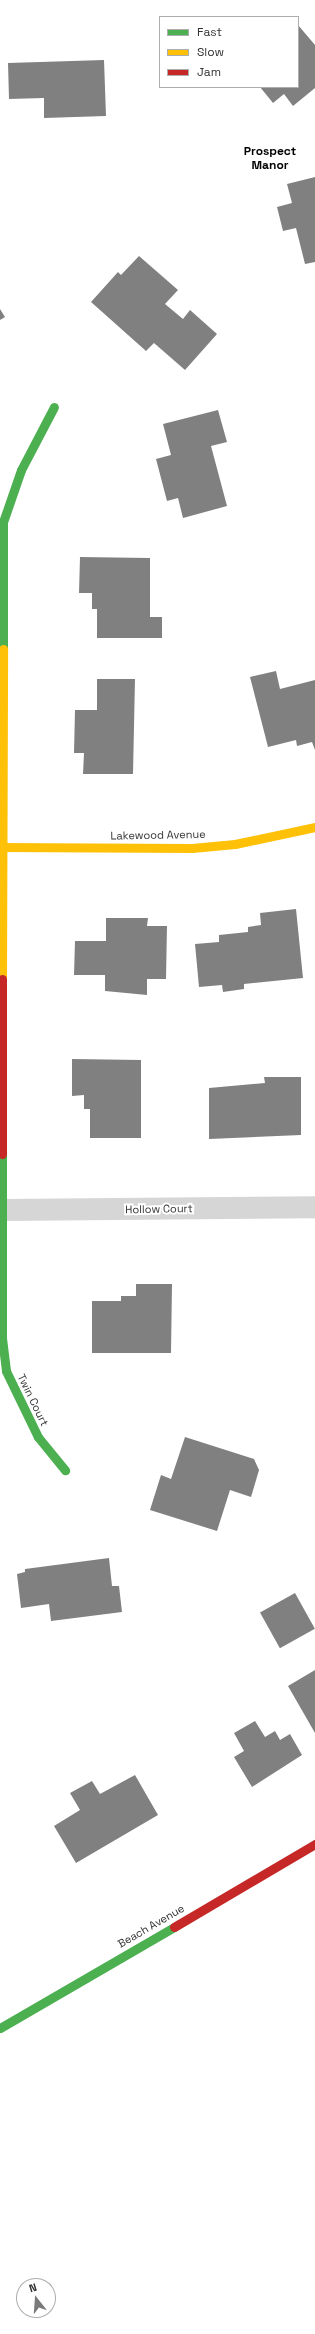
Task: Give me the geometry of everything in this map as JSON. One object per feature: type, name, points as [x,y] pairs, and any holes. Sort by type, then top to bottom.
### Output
[{"type":"street","name":"Twin Court","points":[[54,407],[21,470],[3,522],[2,1338],[6,1371],[38,1437],[65,1470]]},
{"type":"street","name":"Lakewood Avenue","points":[[2,847],[192,848],[234,844],[315,827]]},
{"type":"street","name":"Hollow Court","points":[[2,1210],[315,1207]]},
{"type":"street","name":"Beach Avenue","points":[[0,2028],[315,1844]]},
{"type":"building","points":[[299,26],[315,45],[315,88],[293,106],[284,94],[273,103],[261,88],[299,88]]},
{"type":"building","points":[[104,60],[106,116],[44,118],[44,98],[9,99],[8,63]]},
{"type":"building","points":[[315,177],[315,262],[305,264],[296,228],[283,231],[277,207],[292,203],[287,184]]},
{"type":"building","points":[[139,256],[178,290],[165,304],[183,319],[190,310],[217,334],[185,370],[154,343],[146,351],[91,302],[118,272],[121,275]]},
{"type":"building","points":[[0,309],[5,317],[0,320]]},
{"type":"building","points":[[218,410],[227,442],[211,446],[227,506],[183,518],[178,498],[167,501],[156,459],[171,455],[163,424]]},
{"type":"building","points":[[80,557],[150,558],[150,617],[162,617],[162,638],[97,638],[97,609],[92,609],[92,593],[79,593]]},
{"type":"building","points":[[276,671],[280,689],[315,680],[315,750],[312,742],[297,746],[296,740],[268,747],[250,677]]},
{"type":"building","points":[[97,679],[135,679],[133,774],[83,774],[84,753],[74,753],[75,710],[97,710]]},
{"type":"building","points":[[296,909],[303,978],[244,984],[244,989],[223,992],[222,985],[199,987],[195,944],[219,942],[219,935],[248,932],[248,927],[261,925],[260,913]]},
{"type":"building","points":[[106,918],[148,918],[147,926],[167,926],[166,979],[147,979],[147,995],[105,991],[105,975],[74,975],[75,941],[106,941]]},
{"type":"building","points":[[72,1059],[141,1060],[141,1138],[90,1138],[90,1109],[84,1109],[84,1095],[72,1096]]},
{"type":"building","points":[[264,1077],[301,1077],[301,1135],[209,1139],[209,1088],[265,1083]]},
{"type":"building","points":[[136,1284],[172,1284],[171,1353],[92,1353],[92,1301],[121,1301],[121,1296],[136,1296]]},
{"type":"building","points":[[185,1437],[254,1459],[259,1470],[251,1497],[230,1490],[217,1531],[150,1510],[161,1475],[171,1479]]},
{"type":"building","points":[[109,1558],[112,1586],[119,1586],[122,1612],[51,1621],[49,1604],[21,1608],[17,1574],[25,1572],[25,1569]]},
{"type":"building","points":[[295,1593],[315,1629],[280,1648],[260,1612]]},
{"type":"building","points":[[315,1670],[315,1733],[288,1686]]},
{"type":"building","points":[[255,1721],[265,1737],[275,1731],[280,1740],[290,1734],[302,1755],[252,1787],[234,1757],[244,1751],[234,1733]]},
{"type":"building","points":[[135,1775],[158,1815],[76,1863],[54,1826],[80,1810],[70,1793],[92,1781],[100,1794]]},
{"type":"traffic: fast","points":[[3,649],[3,522],[21,470],[54,407]]},
{"type":"traffic: fast","points":[[2,1154],[2,1338],[6,1371],[38,1437],[65,1470]]},
{"type":"traffic: fast","points":[[0,2028],[174,1927]]},
{"type":"traffic: slow","points":[[2,979],[3,649]]},
{"type":"traffic: slow","points":[[0,847],[192,848],[235,844],[315,827]]},
{"type":"traffic: jam","points":[[2,979],[2,1154]]},
{"type":"traffic: jam","points":[[174,1927],[315,1844]]},
{"type":"district","name":"Prospect Manor","points":[[270,159]]}]
